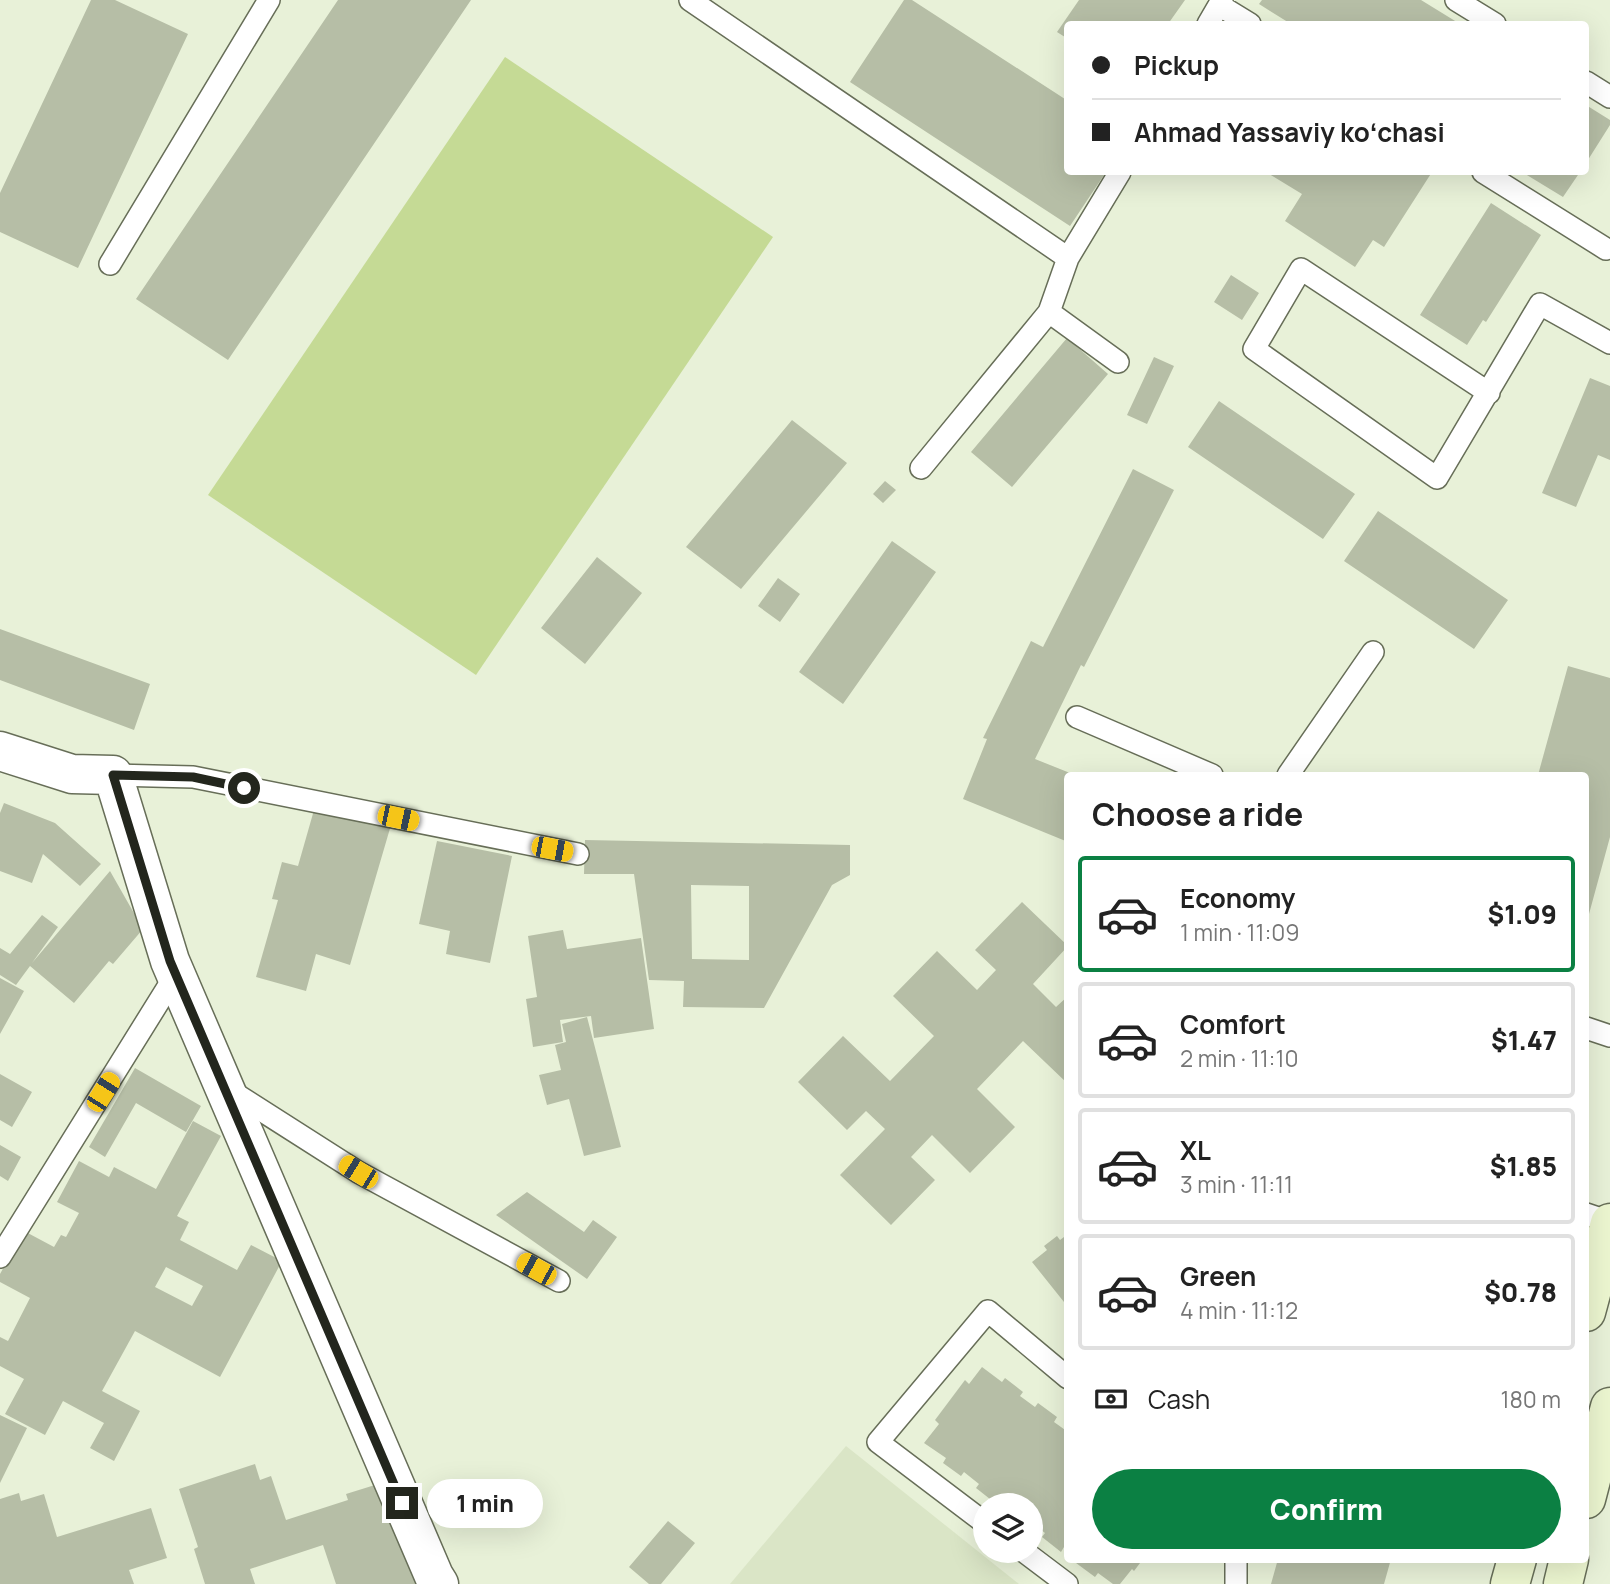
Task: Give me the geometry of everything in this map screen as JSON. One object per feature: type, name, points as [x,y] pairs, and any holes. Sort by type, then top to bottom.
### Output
[{"type":"main road","points":[[1589,1301],[1610,1223]]},
{"type":"main road","points":[[1589,1487],[1610,1406]]},
{"type":"main road","points":[[1510,1584],[1516,1563]]},
{"type":"main road","points":[[1563,1584],[1568,1563]]},
{"type":"street","points":[[0,751],[72,774],[113,775],[176,974],[439,1584]]},
{"type":"lane","points":[[110,264],[269,0]]},
{"type":"lane","points":[[690,0],[1068,258]]},
{"type":"lane","points":[[1461,1],[1491,21]]},
{"type":"lane","points":[[1210,21],[1221,3],[1246,21]]},
{"type":"lane","points":[[1589,84],[1610,97]]},
{"type":"lane","points":[[921,468],[1049,312],[1068,258],[1118,175]]},
{"type":"lane","points":[[1488,175],[1606,249]]},
{"type":"lane","points":[[1489,393],[1301,269],[1254,349],[1437,478],[1489,393],[1540,304],[1610,343]]},
{"type":"lane","points":[[1049,312],[1118,362]]},
{"type":"lane","points":[[1290,772],[1373,652]]},
{"type":"lane","points":[[1077,716],[1205,772]]},
{"type":"lane","points":[[113,775],[193,777],[578,854]]},
{"type":"lane","points":[[0,1257],[176,974]]},
{"type":"lane","points":[[1589,1029],[1610,1037]]},
{"type":"lane","points":[[224,1087],[358,1172],[559,1281]]},
{"type":"lane","points":[[1589,1215],[1610,1223]]},
{"type":"lane","points":[[973,1513],[878,1441],[988,1311],[1064,1375]]},
{"type":"lane","points":[[1039,1563],[1067,1584]]},
{"type":"lane","points":[[1236,1563],[1236,1584]]},
{"type":"shaded area","points":[[846,1446],[973,1547],[973,1563],[993,1563],[1019,1584],[730,1584]]},
{"type":"green space","points":[[505,57],[773,237],[476,675],[208,495]]},
{"type":"building","points":[[91,0],[115,0],[188,34],[78,268],[0,232],[0,193]]},
{"type":"building","points":[[338,0],[471,0],[228,360],[136,299]]},
{"type":"building","points":[[904,0],[912,0],[1064,98],[1064,175],[1104,175],[1070,226],[850,82]]},
{"type":"building","points":[[1079,0],[1185,0],[1170,21],[1065,21]]},
{"type":"building","points":[[1262,0],[1421,0],[1455,21],[1286,21],[1259,4]]},
{"type":"building","points":[[1064,22],[1064,36],[1057,32]]},
{"type":"building","points":[[1589,107],[1610,120],[1610,125],[1589,158]]},
{"type":"building","points":[[1271,175],[1430,175],[1384,247],[1373,240],[1355,267],[1285,221],[1302,194]]},
{"type":"building","points":[[1527,175],[1578,175],[1563,197]]},
{"type":"building","points":[[1491,203],[1541,235],[1486,322],[1483,320],[1467,345],[1420,315]]},
{"type":"building","points":[[1231,275],[1259,293],[1242,320],[1214,302]]},
{"type":"building","points":[[1067,338],[1108,374],[1012,487],[971,452]]},
{"type":"building","points":[[1154,357],[1174,366],[1147,424],[1127,415]]},
{"type":"building","points":[[1590,378],[1610,386],[1610,460],[1598,455],[1576,507],[1542,493]]},
{"type":"building","points":[[1219,401],[1355,494],[1323,539],[1188,447]]},
{"type":"building","points":[[792,420],[847,463],[741,589],[686,547]]},
{"type":"building","points":[[1133,469],[1174,490],[1084,667],[1081,665],[1035,759],[1068,772],[1064,772],[1064,840],[963,799],[987,739],[983,738],[1031,641],[1043,647]]},
{"type":"building","points":[[885,481],[896,490],[883,503],[873,494]]},
{"type":"building","points":[[1378,511],[1508,600],[1474,649],[1344,561]]},
{"type":"building","points":[[892,541],[936,572],[843,704],[799,672]]},
{"type":"building","points":[[597,557],[642,593],[585,664],[541,628]]},
{"type":"building","points":[[778,578],[800,594],[780,622],[758,606]]},
{"type":"building","points":[[0,629],[150,684],[134,730],[0,680]]},
{"type":"building","points":[[1568,666],[1610,678],[1610,837],[1589,914],[1589,772],[1539,772]]},
{"type":"building","points":[[4,803],[55,823],[101,864],[80,886],[43,854],[32,883],[0,871],[0,813]]},
{"type":"building","points":[[316,803],[391,825],[350,965],[316,954],[306,991],[256,977],[278,900],[272,899],[282,862],[298,866]]},
{"type":"building","points":[[585,840],[850,845],[850,875],[832,885],[764,1008],[683,1007],[684,981],[649,980],[634,874],[584,874]],"holes":[[[691,885],[749,886],[749,960],[692,959]]]},
{"type":"building","points":[[437,841],[512,856],[490,963],[446,954],[450,931],[419,924]]},
{"type":"building","points":[[110,871],[143,929],[113,964],[109,961],[74,1003],[30,966],[16,985],[0,975],[0,948],[10,954],[42,915],[58,927],[32,963]]},
{"type":"building","points":[[1022,902],[1064,942],[1064,950],[1033,984],[1056,1007],[1064,1000],[1064,1080],[1023,1041],[977,1089],[1015,1127],[970,1173],[932,1135],[911,1157],[935,1180],[891,1225],[840,1175],[885,1129],[866,1111],[847,1130],[798,1082],[843,1036],[890,1081],[934,1036],[893,996],[937,951],[977,990],[996,970],[975,950]]},
{"type":"building","points":[[563,930],[567,949],[641,938],[654,1029],[594,1038],[591,1016],[560,1020],[563,1042],[533,1047],[526,999],[537,997],[528,936]]},
{"type":"building","points":[[0,978],[24,991],[0,1034]]},
{"type":"building","points":[[587,1017],[621,1147],[584,1156],[569,1099],[547,1105],[539,1075],[561,1070],[555,1045],[566,1042],[562,1024]]},
{"type":"building","points":[[135,1068],[201,1106],[186,1132],[136,1103],[105,1157],[89,1147]]},
{"type":"building","points":[[0,1074],[32,1092],[12,1127],[0,1120]]},
{"type":"building","points":[[193,1121],[221,1136],[177,1216],[189,1222],[180,1240],[237,1270],[251,1245],[282,1261],[220,1377],[135,1331],[102,1391],[140,1411],[114,1461],[90,1448],[104,1423],[63,1401],[45,1435],[5,1414],[24,1379],[0,1366],[0,1337],[8,1341],[30,1298],[0,1282],[0,1274],[24,1231],[54,1247],[61,1235],[66,1237],[79,1213],[57,1202],[79,1161],[109,1177],[114,1167],[156,1189]],"holes":[[[166,1267],[203,1286],[192,1306],[155,1287]]]},
{"type":"building","points":[[0,1145],[21,1157],[8,1181],[0,1176]]},
{"type":"building","points":[[527,1192],[584,1232],[593,1220],[617,1237],[587,1279],[496,1215]]},
{"type":"building","points":[[1057,1236],[1060,1240],[1064,1237],[1064,1302],[1032,1262],[1047,1250],[1044,1246]]},
{"type":"building","points":[[982,1367],[1002,1382],[1005,1378],[1023,1392],[1020,1396],[1035,1407],[1038,1403],[1057,1417],[1054,1422],[1064,1429],[1064,1547],[1061,1552],[1043,1538],[1043,1493],[982,1493],[976,1488],[979,1484],[964,1472],[961,1476],[943,1463],[946,1458],[924,1443],[939,1424],[935,1420],[965,1380],[969,1384]]},
{"type":"building","points":[[0,1415],[27,1428],[0,1483]]},
{"type":"building","points":[[255,1464],[260,1480],[271,1476],[286,1520],[348,1500],[346,1494],[391,1480],[425,1584],[336,1584],[323,1545],[250,1569],[255,1584],[205,1584],[194,1549],[198,1547],[179,1489]]},
{"type":"building","points":[[19,1493],[21,1501],[44,1494],[57,1537],[151,1508],[167,1558],[129,1570],[134,1584],[0,1584],[0,1499]]},
{"type":"building","points":[[668,1521],[695,1543],[661,1584],[649,1584],[629,1567]]},
{"type":"building","points":[[1076,1563],[1140,1563],[1120,1584],[1113,1584],[1098,1573],[1095,1577]]},
{"type":"building","points":[[1277,1563],[1390,1563],[1384,1584],[1271,1584]]},
{"type":"route","points":[[244,788],[193,777],[113,775],[170,961],[402,1503]]}]
